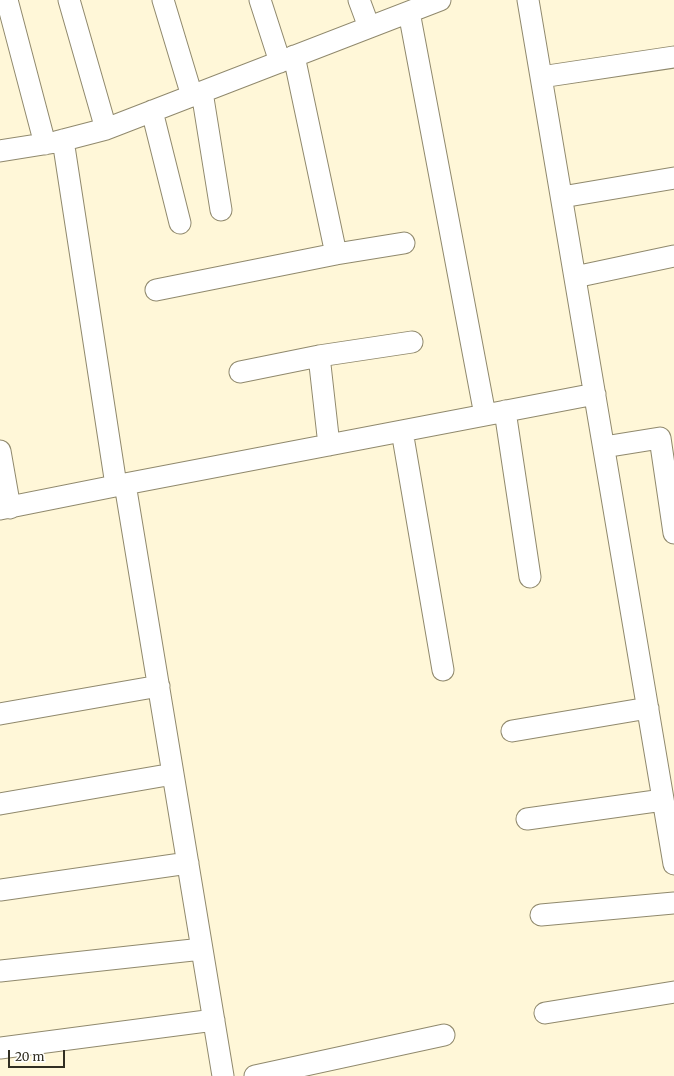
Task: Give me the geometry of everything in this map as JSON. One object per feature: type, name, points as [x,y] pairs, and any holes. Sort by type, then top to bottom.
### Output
[{"type":"street","points":[[7,0],[7,26],[54,142],[159,686],[223,1076]]},
{"type":"street","points":[[69,0],[106,129]]},
{"type":"street","points":[[163,0],[197,94],[221,210]]},
{"type":"street","points":[[260,0],[287,59],[336,254]]},
{"type":"street","points":[[360,0],[369,27]]},
{"type":"street","points":[[0,151],[54,142],[106,129],[440,0]]},
{"type":"street","points":[[528,0],[674,864]]},
{"type":"street","points":[[409,12],[485,415]]},
{"type":"street","points":[[541,76],[674,57]]},
{"type":"street","points":[[152,111],[180,223]]},
{"type":"street","points":[[562,197],[674,178]]},
{"type":"street","points":[[156,290],[336,254],[404,243]]},
{"type":"street","points":[[575,277],[674,256]]},
{"type":"street","points":[[240,372],[319,356],[412,342]]},
{"type":"street","points":[[319,356],[329,445]]},
{"type":"street","points":[[0,451],[5,508],[595,394]]},
{"type":"street","points":[[505,411],[530,577]]},
{"type":"street","points":[[402,431],[443,670]]},
{"type":"street","points":[[604,447],[660,438],[674,533]]},
{"type":"street","points":[[0,714],[159,686]]},
{"type":"street","points":[[512,730],[648,708]]},
{"type":"street","points":[[0,804],[173,774]]},
{"type":"street","points":[[527,819],[663,800]]},
{"type":"street","points":[[0,890],[188,863]]},
{"type":"street","points":[[542,916],[674,903]]},
{"type":"street","points":[[0,972],[202,949]]},
{"type":"street","points":[[545,1013],[674,992]]},
{"type":"street","points":[[0,1048],[214,1020]]},
{"type":"street","points":[[255,1076],[444,1035]]}]
